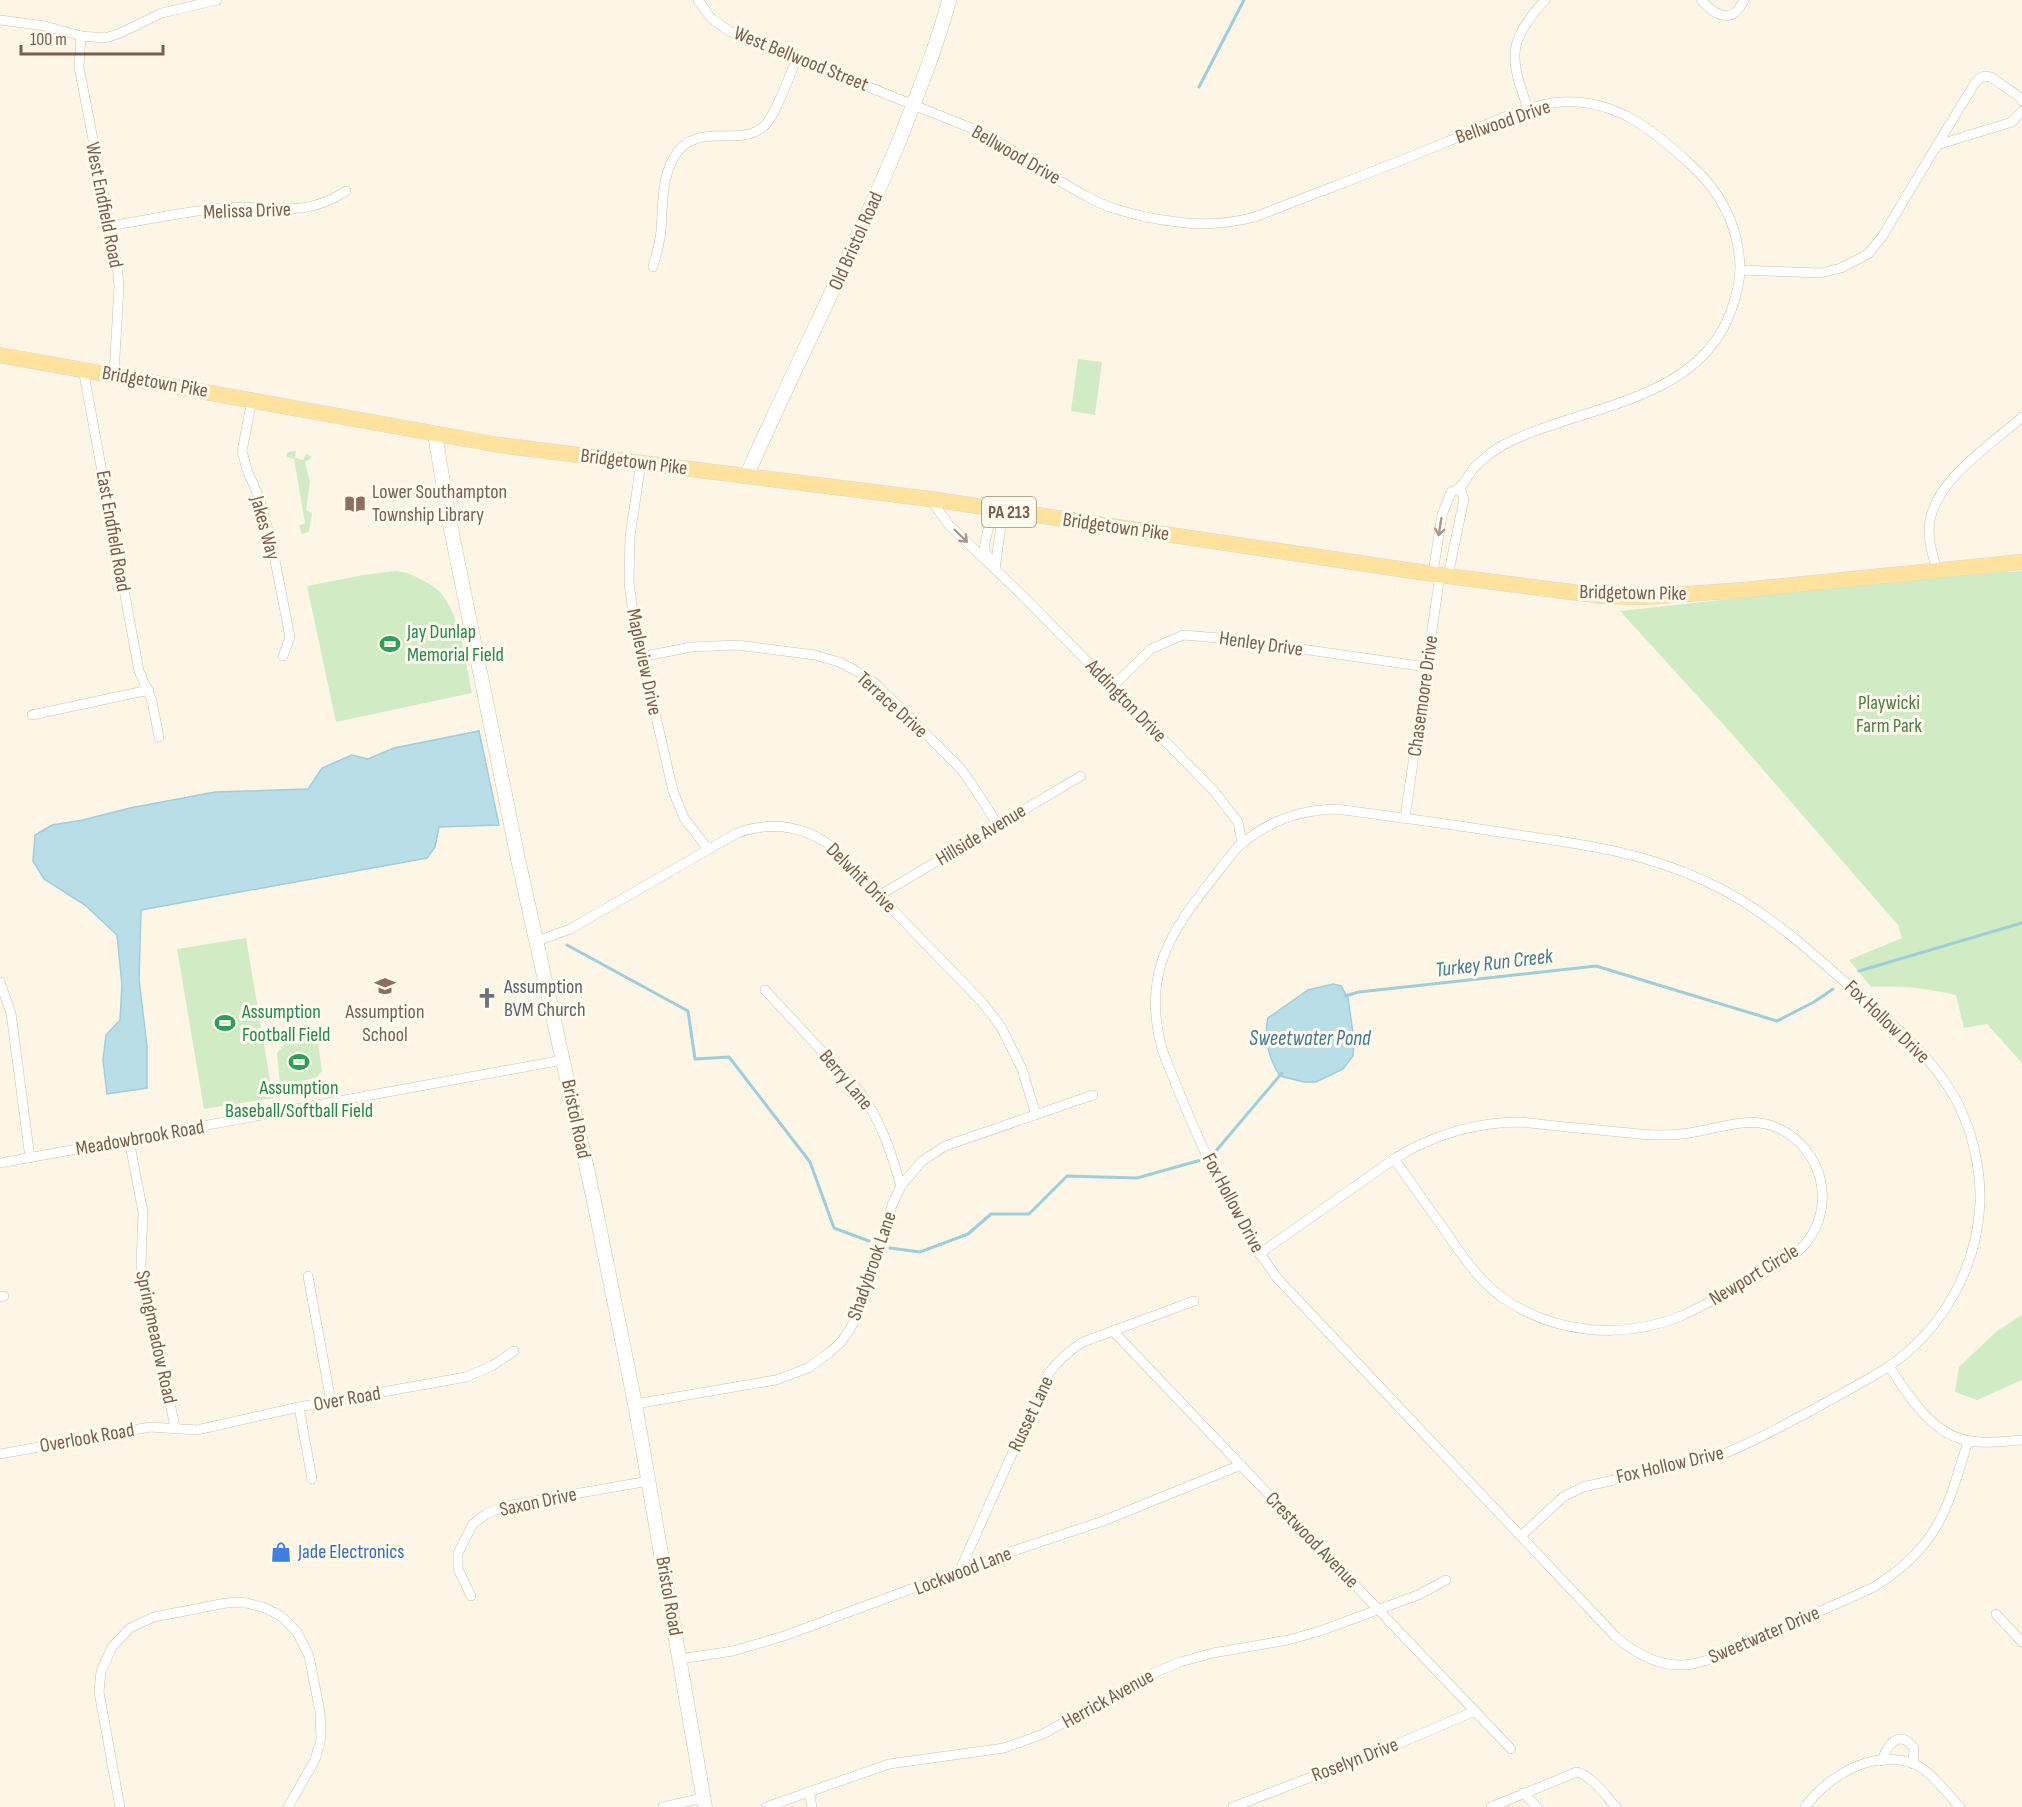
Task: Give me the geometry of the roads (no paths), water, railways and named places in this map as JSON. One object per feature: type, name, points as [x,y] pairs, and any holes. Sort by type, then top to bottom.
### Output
[{"type":"main road","name":"Old Bristol Road","points":[[747,475],[853,251],[914,105],[949,0]]},
{"type":"main road","name":"Bridgetown Pike","points":[[0,355],[499,445],[930,499],[1440,575],[1602,596],[1646,597],[1755,589],[2022,562]]},
{"type":"main road","name":"Bristol Road","points":[[435,434],[460,572],[635,1404],[704,1803]]},
{"type":"street","points":[[0,20],[45,26],[81,36],[105,38],[162,13],[217,0]]},
{"type":"street","name":"West Bellwood Street","points":[[698,0],[711,18],[729,31],[914,105]]},
{"type":"street","points":[[1528,110],[1515,73],[1514,57],[1519,35],[1530,17],[1545,0]]},
{"type":"street","points":[[1701,0],[1712,12],[1723,16],[1736,11],[1744,0]]},
{"type":"street","name":"West Endfield Road","points":[[81,36],[79,67],[119,286],[114,374]]},
{"type":"street","points":[[653,267],[661,234],[668,170],[679,150],[689,142],[705,136],[749,134],[762,129],[774,112],[797,58]]},
{"type":"street","points":[[1740,270],[1821,273],[1841,268],[1868,254],[1882,237],[1975,83],[1981,77],[1990,77],[2022,100]]},
{"type":"street","name":"Bellwood Drive","points":[[914,105],[991,138],[1108,207],[1176,223],[1198,225],[1218,225],[1255,217],[1547,104],[1577,102],[1614,111],[1649,128],[1699,173],[1718,196],[1735,234],[1740,270],[1738,286],[1722,330],[1710,348],[1675,380],[1648,392],[1548,426],[1505,444],[1482,460],[1460,489],[1451,492],[1444,508],[1440,575]]},
{"type":"street","points":[[1937,145],[2012,122],[2022,111]]},
{"type":"street","name":"Melissa Drive","points":[[109,226],[221,208],[311,207],[333,200],[346,191]]},
{"type":"street","name":"East Endfield Road","points":[[83,369],[138,671],[149,690],[159,737]]},
{"type":"street","name":"Jakes Way","points":[[252,400],[242,451],[247,470],[259,497],[272,545],[290,638],[283,656]]},
{"type":"street","points":[[1937,570],[1929,536],[1930,522],[1937,499],[1955,476],[2022,417]]},
{"type":"street","name":"Mapleview Drive","points":[[641,463],[630,536],[629,582],[641,657],[676,801],[684,818],[708,849]]},
{"type":"street","points":[[1440,575],[1464,499],[1460,489]]},
{"type":"street","name":"Addington Drive","points":[[930,499],[949,525],[1220,798],[1238,822],[1242,843]]},
{"type":"street","name":"Addington Drive","points":[[995,569],[984,549],[997,510]]},
{"type":"street","name":"Chasemoore Drive","points":[[1405,818],[1440,575]]},
{"type":"street","name":"Henley Drive","points":[[1112,687],[1151,649],[1183,635],[1232,639],[1427,667]]},
{"type":"street","name":"Terrace Drive","points":[[641,657],[691,647],[729,645],[815,655],[839,662],[864,675],[878,686],[960,768],[998,825]]},
{"type":"street","points":[[32,715],[149,690]]},
{"type":"street","name":"Hillside Avenue","points":[[880,895],[1081,776]]},
{"type":"street","name":"Fox Hollow Drive","points":[[1336,809],[1405,818],[1609,848],[1660,862],[1708,882],[1746,903],[1789,933],[1872,1005],[1922,1053],[1956,1100],[1972,1141],[1979,1180],[1979,1215],[1970,1260],[1947,1308],[1925,1334],[1889,1366],[1764,1436],[1716,1457],[1599,1482],[1572,1492],[1553,1505],[1521,1536],[1288,1291],[1259,1254],[1225,1197],[1184,1104],[1162,1052],[1155,1014],[1158,974],[1167,946],[1182,920],[1242,843],[1274,823],[1302,813],[1320,810],[1336,809]]},
{"type":"street","name":"Delwhit Drive","points":[[537,941],[570,929],[708,849],[749,829],[774,825],[810,832],[831,846],[982,1002],[1001,1027],[1023,1069],[1036,1115]]},
{"type":"street","points":[[0,982],[11,1013],[30,1158]]},
{"type":"street","name":"Berry Lane","points":[[765,990],[873,1109],[892,1155],[901,1186]]},
{"type":"street","name":"Meadowbrook Road","points":[[0,1163],[563,1060]]},
{"type":"street","name":"Shadybrook Lane","points":[[635,1404],[776,1380],[808,1368],[829,1353],[850,1329],[864,1300],[892,1205],[912,1170],[945,1146],[1093,1095]]},
{"type":"street","name":"Newport Circle","points":[[1259,1254],[1394,1158],[1436,1137],[1464,1128],[1494,1123],[1522,1122],[1653,1135],[1689,1133],[1725,1125],[1758,1123],[1776,1127],[1791,1135],[1807,1149],[1822,1185],[1822,1206],[1815,1230],[1795,1254],[1700,1308],[1679,1317],[1639,1328],[1580,1329],[1537,1317],[1492,1290],[1469,1265],[1394,1158]]},
{"type":"street","name":"Springmeadow Road","points":[[129,1140],[143,1212],[141,1266],[175,1427]]},
{"type":"street","points":[[308,1276],[332,1402]]},
{"type":"street","name":"Russet Lane","points":[[959,1572],[1048,1374],[1059,1360],[1072,1348],[1113,1330],[1194,1301]]},
{"type":"street","name":"Crestwood Avenue","points":[[1113,1330],[1511,1749]]},
{"type":"street","name":"Over Road","points":[[175,1427],[196,1430],[299,1407],[466,1377],[492,1366],[514,1351]]},
{"type":"street","points":[[1889,1366],[1910,1397],[1931,1420],[1943,1429],[1968,1441],[2022,1440]]},
{"type":"street","points":[[299,1407],[312,1479]]},
{"type":"street","name":"Overlook Road","points":[[0,1454],[150,1427],[175,1427]]},
{"type":"street","name":"Sweetwater Drive","points":[[1521,1536],[1628,1647],[1639,1654],[1661,1662],[1691,1664],[1728,1651],[1874,1587],[1902,1567],[1924,1545],[1942,1517],[1954,1491],[1968,1441]]},
{"type":"street","name":"Lockwood Lane","points":[[680,1659],[759,1644],[1103,1521],[1241,1465]]},
{"type":"street","name":"Saxon Drive","points":[[471,1596],[458,1569],[458,1553],[473,1524],[486,1514],[505,1506],[649,1480]]},
{"type":"street","name":"Herrick Avenue","points":[[766,1807],[889,1764],[1004,1748],[1018,1744],[1043,1734],[1154,1673],[1180,1662],[1213,1653],[1288,1640],[1379,1610],[1418,1595],[1446,1580]]},
{"type":"street","points":[[120,1807],[99,1692],[101,1671],[112,1647],[130,1628],[154,1617],[226,1602],[242,1602],[262,1607],[281,1616],[297,1632],[309,1656],[320,1712],[321,1739],[315,1760],[288,1807]]},
{"type":"street","points":[[1996,1614],[2022,1641]]},
{"type":"street","name":"Roselyn Drive","points":[[1233,1807],[1400,1743],[1475,1711]]},
{"type":"street","points":[[1882,1761],[1889,1744],[1900,1739],[1906,1740],[1914,1748],[1913,1764]]},
{"type":"street","points":[[1805,1807],[1821,1789],[1843,1772],[1856,1766],[1896,1760],[1913,1764],[1926,1773],[1957,1806]]},
{"type":"street","points":[[1491,1807],[1572,1773],[1580,1772],[1616,1807]]},
{"type":"street","points":[[809,1791],[812,1807]]},
{"type":"street","points":[[1524,1793],[1537,1807]]},
{"type":"street","points":[[663,1807],[704,1803]]},
{"type":"water","points":[[479,731],[499,825],[439,827],[435,847],[427,858],[141,910],[139,979],[147,1046],[147,1088],[107,1094],[103,1060],[106,1035],[120,1020],[122,985],[117,935],[85,905],[44,879],[33,861],[35,835],[52,825],[215,792],[308,789],[322,768],[352,755],[368,759],[394,748]]},
{"type":"water","name":"Sweetwater Pond","points":[[1333,984],[1341,986],[1348,998],[1354,1040],[1353,1056],[1343,1069],[1316,1082],[1304,1082],[1280,1076],[1268,1048],[1266,1033],[1268,1018],[1308,990]]},
{"type":"waterway","points":[[1199,87],[1244,0]]},
{"type":"waterway","name":"Turkey Run Creek","points":[[1859,971],[2022,923]]},
{"type":"waterway","name":"Turkey Run Creek","points":[[567,945],[688,1011],[695,1059],[729,1057],[810,1162],[834,1228],[869,1241]]},
{"type":"waterway","name":"Turkey Run Creek","points":[[1345,996],[1359,992],[1596,966],[1777,1021],[1814,1002],[1833,989]]},
{"type":"waterway","name":"Turkey Run Creek","points":[[1215,1152],[1282,1073]]},
{"type":"waterway","name":"Turkey Run Creek","points":[[890,1248],[920,1252],[968,1234],[991,1214],[1029,1214],[1067,1176],[1137,1178],[1201,1160]]},
{"type":"place","name":"Lower Southampton Township Library","points":[[355,504]]},
{"type":"place","name":"Jay Dunlap Memorial Field","points":[[390,644]]},
{"type":"place","name":"Assumption School","points":[[385,986]]},
{"type":"place","name":"Assumption BVM Church","points":[[487,998]]},
{"type":"place","name":"Assumption Football Field","points":[[225,1023]]},
{"type":"place","name":"Assumption Baseball/Softball Field","points":[[299,1062]]},
{"type":"place","name":"Jade Electronics","points":[[281,1552]]},
{"type":"park label","name":"Playwicki Farm Park","points":[[1889,714]]}]
